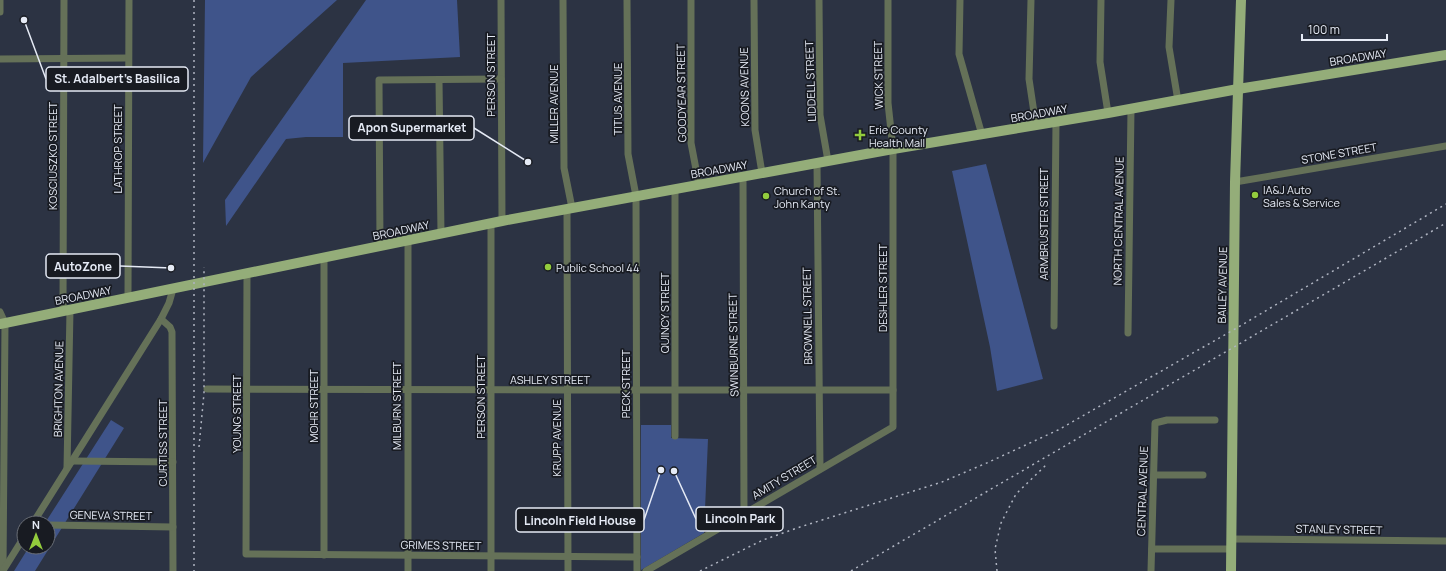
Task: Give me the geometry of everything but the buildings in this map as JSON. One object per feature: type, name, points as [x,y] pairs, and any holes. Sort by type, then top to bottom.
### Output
[{"type":"main road","name":"BAILEY AVENUE","points":[[1232,571],[1235,182],[1241,0]]},
{"type":"main road","name":"BROADWAY","points":[[2,323],[491,223],[636,196],[893,149],[1108,114],[1238,89],[1446,55]]},
{"type":"street","points":[[0,0],[0,12]]},
{"type":"street","name":"KOSCIUSZKO STREET","points":[[64,0],[67,310]]},
{"type":"street","name":"LATHROP STREET","points":[[128,298],[129,0]]},
{"type":"street","name":"PERSON STREET","points":[[501,0],[502,221]]},
{"type":"street","name":"MILLER AVENUE","points":[[563,0],[564,168],[569,209]]},
{"type":"street","name":"TITUS AVENUE","points":[[627,0],[628,154],[636,196]]},
{"type":"street","name":"GOODYEAR STREET","points":[[691,0],[691,143],[699,185]]},
{"type":"street","name":"KOONS AVENUE","points":[[754,0],[755,130],[762,173]]},
{"type":"street","name":"LIDDELL STREET","points":[[819,0],[820,115],[828,161]]},
{"type":"street","name":"WICK STREET","points":[[888,0],[888,103],[893,149]]},
{"type":"street","points":[[960,0],[959,54],[982,135]]},
{"type":"street","points":[[1031,0],[1029,79],[1036,126]]},
{"type":"street","points":[[1101,0],[1100,62],[1108,114]]},
{"type":"street","points":[[1171,0],[1170,47],[1178,101]]},
{"type":"street","points":[[0,59],[128,58]]},
{"type":"street","points":[[380,246],[379,80],[501,79]]},
{"type":"street","points":[[439,80],[441,234]]},
{"type":"street","name":"NORTH CENTRAL AVENUE","points":[[1128,333],[1131,109]]},
{"type":"street","name":"ARMBRUSTER STREET","points":[[1054,326],[1056,122]]},
{"type":"street","name":"STONE STREET","points":[[1235,182],[1446,146]]},
{"type":"street","name":"DESHLER STREET","points":[[893,149],[893,426]]},
{"type":"street","name":"BROWNELL STREET","points":[[817,163],[820,468]]},
{"type":"street","name":"SWINBURNE STREET","points":[[743,177],[745,390],[744,513]]},
{"type":"street","name":"QUINCY STREET","points":[[674,189],[675,436]]},
{"type":"street","name":"PECK STREET","points":[[636,196],[637,571]]},
{"type":"street","name":"KRUPP AVENUE","points":[[568,571],[567,390],[569,209]]},
{"type":"street","name":"PERSON STREET","points":[[491,223],[491,571]]},
{"type":"street","name":"MILBURN STREET","points":[[408,240],[408,571]]},
{"type":"street","name":"MOHR STREET","points":[[324,258],[324,555]]},
{"type":"street","name":"YOUNG STREET","points":[[246,554],[247,274]]},
{"type":"street","points":[[38,515],[161,319],[170,303],[173,289]]},
{"type":"street","name":"BRIGHTON AVENUE","points":[[67,310],[67,468]]},
{"type":"street","points":[[0,312],[2,323],[3,570]]},
{"type":"street","name":"CURTISS STREET","points":[[161,319],[170,327],[172,332],[173,571]]},
{"type":"street","name":"ASHLEY STREET","points":[[207,389],[893,390]]},
{"type":"street","name":"CENTRAL AVENUE","points":[[1152,571],[1155,423],[1166,420],[1214,420]]},
{"type":"street","name":"AMITY STREET","points":[[646,571],[893,426]]},
{"type":"street","points":[[72,461],[173,462]]},
{"type":"street","points":[[1154,475],[1203,476]]},
{"type":"street","name":"GENEVA STREET","points":[[56,525],[173,527]]},
{"type":"street","name":"STANLEY STREET","points":[[1152,549],[1232,544],[1446,542]]},
{"type":"street","points":[[3,570],[16,550]]},
{"type":"street","name":"GRIMES STREET","points":[[246,554],[568,557],[637,556]]},
{"type":"shaded area","points":[[205,0],[337,0],[251,77],[203,163]]},
{"type":"shaded area","points":[[366,0],[457,0],[460,57],[343,63],[343,137],[306,137],[286,139],[226,226],[225,200]]},
{"type":"shaded area","points":[[986,164],[1043,379],[997,391],[990,347],[952,171]]},
{"type":"shaded area","points":[[111,420],[124,428],[56,537],[56,515],[50,515]]},
{"type":"shaded area","points":[[641,425],[671,425],[671,438],[708,439],[704,533],[641,570]]},
{"type":"shaded area","points":[[24,555],[45,555],[35,571],[14,571]]},
{"type":"railway","points":[[194,0],[194,571]]},
{"type":"railway","points":[[700,571],[763,540],[942,482],[1058,430],[1235,329],[1446,204]]},
{"type":"railway","points":[[851,571],[1446,223]]},
{"type":"railway","points":[[199,447],[204,393],[204,267]]},
{"type":"railway","points":[[997,571],[995,549],[1001,523],[1016,494],[1046,465]]},
{"type":"place","name":"St. Adalbert's Basilica","points":[[24,20]]},
{"type":"place","name":"Erie County Health Mall","points":[[860,135]]},
{"type":"place","name":"Apon Supermarket","points":[[528,162]]},
{"type":"place","name":"IA&J Auto Sales & Service","points":[[1255,195]]},
{"type":"place","name":"Church of St. John Kanty","points":[[766,196]]},
{"type":"place","name":"Public School 44","points":[[548,267]]},
{"type":"place","name":"AutoZone","points":[[171,268]]},
{"type":"place","name":"Lincoln Field House","points":[[661,470]]},
{"type":"place","name":"Lincoln Park","points":[[674,471]]}]
